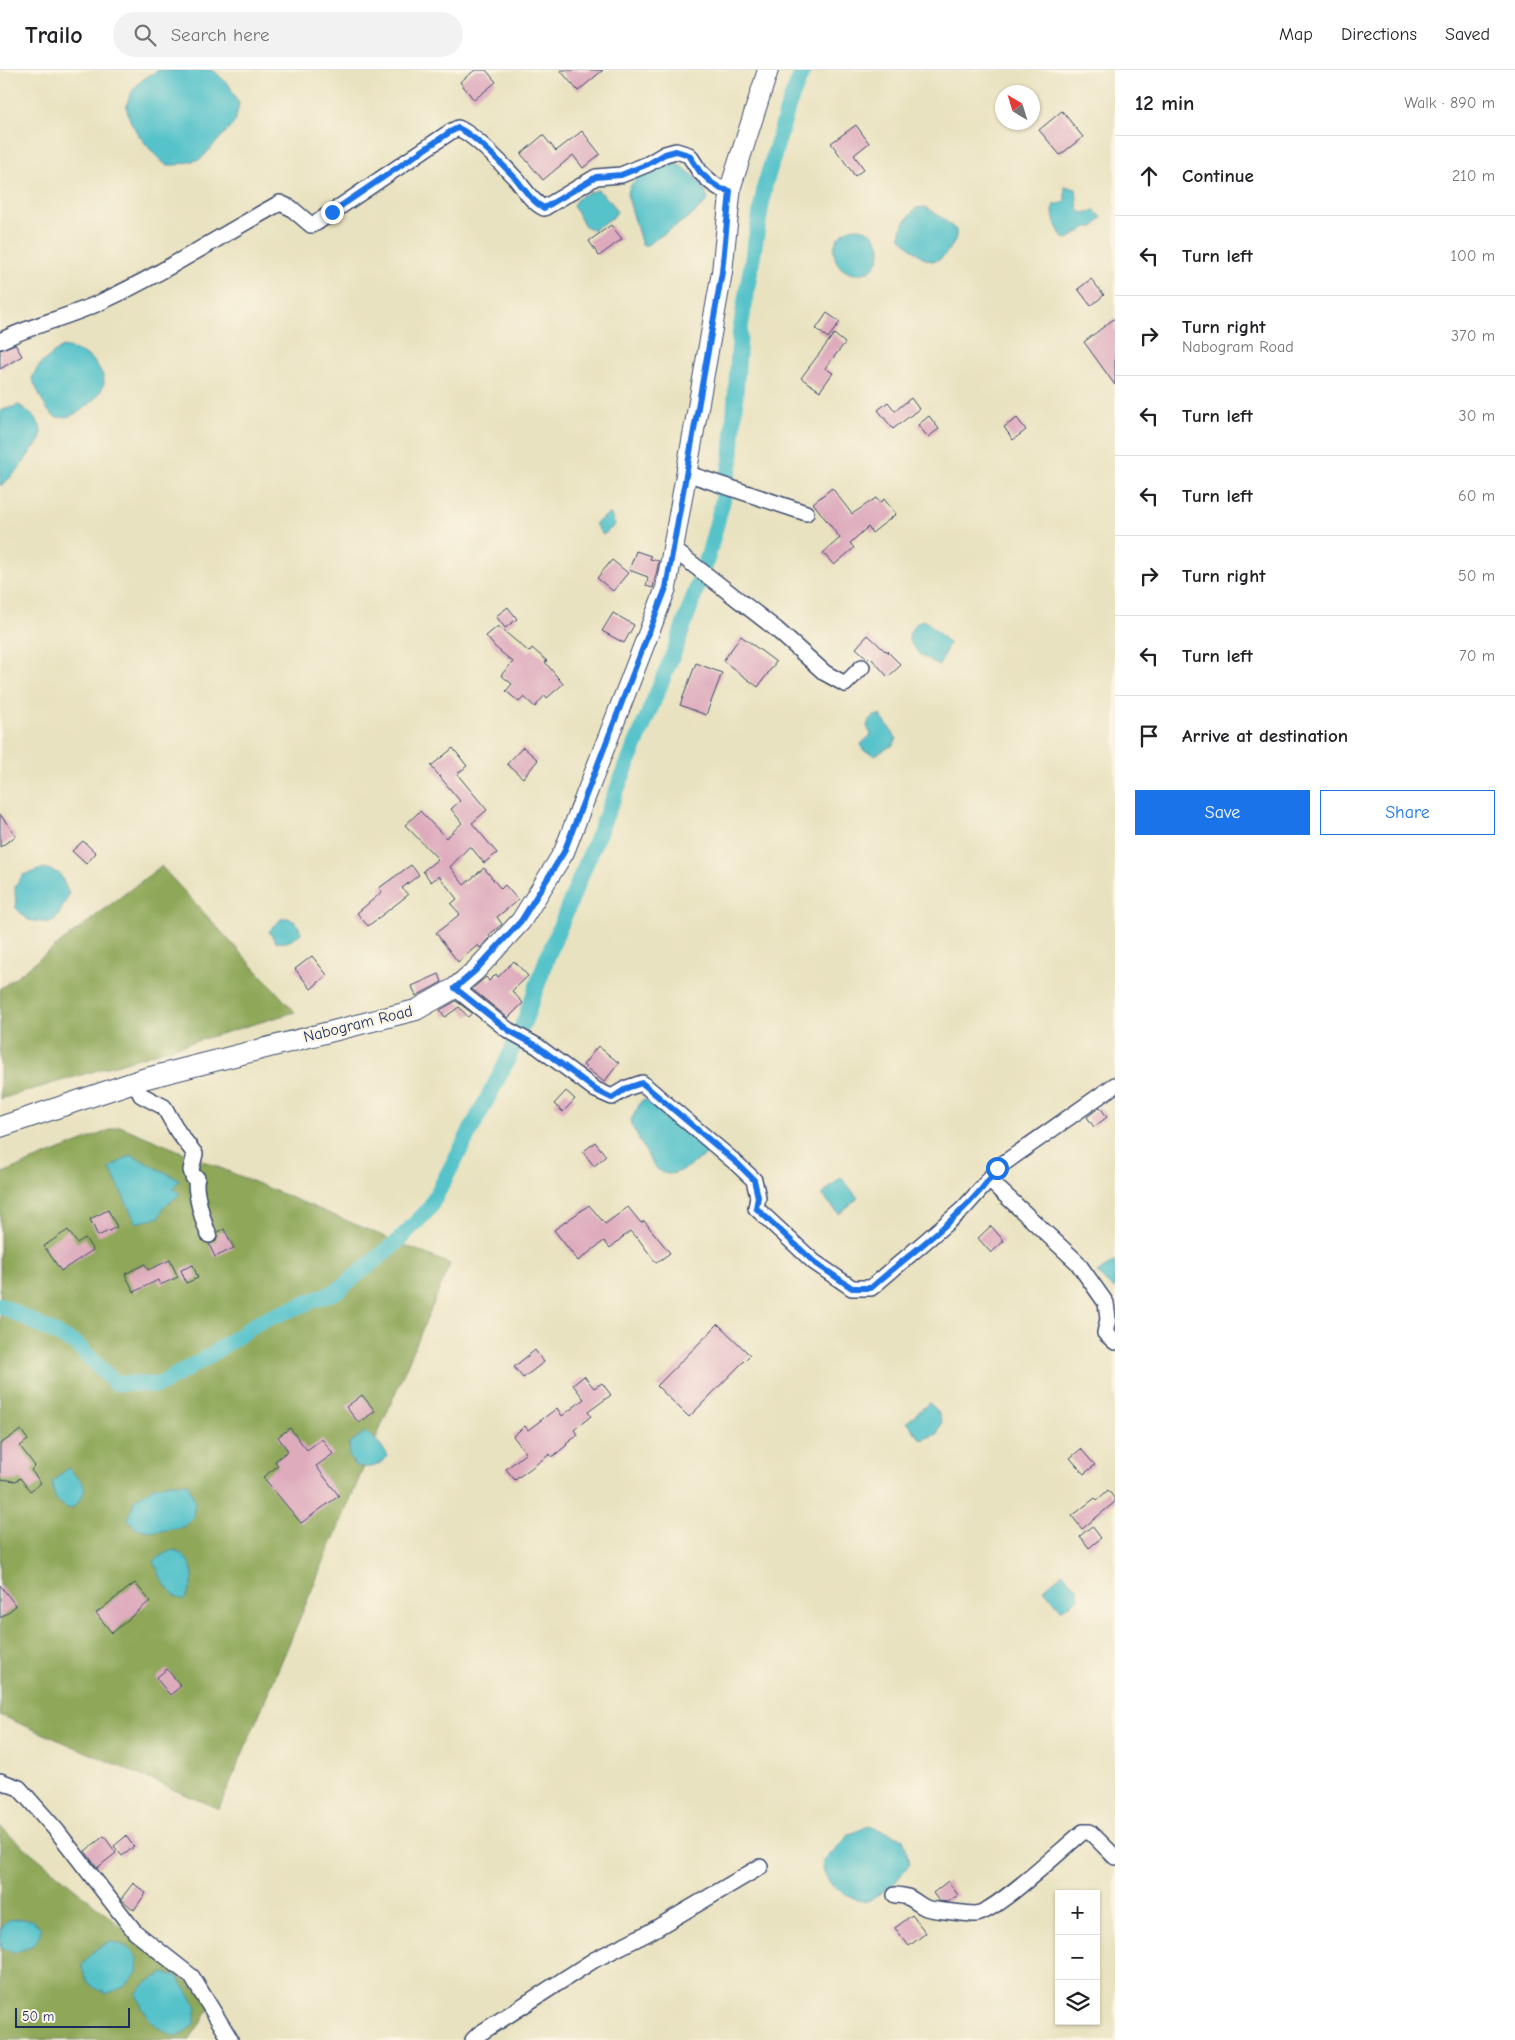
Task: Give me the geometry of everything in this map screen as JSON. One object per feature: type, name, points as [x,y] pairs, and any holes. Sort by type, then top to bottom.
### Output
[{"type":"main road","name":"Nabogram Road","points":[[0,1127],[134,1081],[416,1010],[455,988],[475,971],[521,921],[564,852],[666,588],[722,272],[730,191],[768,70]]},
{"type":"street","points":[[0,341],[24,329],[102,302],[195,253],[241,224],[280,203],[291,208],[311,225],[316,223],[458,128],[470,134],[516,179],[536,204],[544,208],[596,177],[621,175],[648,164],[665,154],[676,151],[689,155],[700,172],[712,183],[721,189],[730,191]]},
{"type":"street","points":[[686,473],[806,513]]},
{"type":"street","points":[[673,549],[718,582],[776,629],[825,673],[845,684],[862,667]]},
{"type":"street","points":[[455,988],[508,1030],[537,1046],[596,1090],[612,1098],[627,1088],[642,1083],[738,1164],[754,1180],[758,1197],[756,1208],[766,1218],[814,1262],[852,1288],[871,1288],[963,1209],[989,1180],[997,1168],[1115,1085]]},
{"type":"street","points":[[134,1081],[141,1095],[164,1107],[178,1132],[196,1154],[191,1170],[193,1176],[197,1178],[195,1183],[196,1192],[209,1235]]},
{"type":"street","points":[[989,1180],[1077,1262],[1106,1303],[1108,1319],[1106,1333],[1115,1342]]},
{"type":"street","points":[[0,1781],[19,1788],[26,1795],[57,1831],[135,1932],[192,1977],[230,2040]]},
{"type":"street","points":[[895,1895],[908,1896],[928,1908],[976,1914],[988,1909],[1004,1898],[1083,1832],[1090,1832],[1115,1857]]},
{"type":"street","points":[[473,2040],[479,2034],[594,1960],[648,1933],[760,1867]]},
{"type":"green space","points":[[161,866],[295,1012],[0,1099],[0,989]]},
{"type":"green space","points":[[120,1126],[450,1264],[219,1809],[0,1715],[0,1174]]},
{"type":"green space","points":[[0,1827],[214,2003],[189,2040],[0,2040]]},
{"type":"water","points":[[158,70],[213,70],[229,85],[239,104],[235,122],[201,159],[176,165],[166,165],[148,147],[131,123],[127,108],[130,95],[141,81]]},
{"type":"water","points":[[660,163],[674,163],[681,166],[704,189],[708,200],[695,213],[647,245],[642,245],[627,194],[636,179]]},
{"type":"water","points":[[1065,186],[1076,189],[1078,209],[1082,213],[1095,211],[1102,217],[1094,227],[1087,227],[1068,239],[1063,238],[1060,234],[1053,213],[1054,204],[1065,202]]},
{"type":"water","points":[[598,190],[611,202],[617,212],[613,217],[593,230],[585,226],[573,206],[580,197]]},
{"type":"water","points":[[925,207],[941,217],[956,230],[953,245],[943,257],[936,261],[930,261],[921,256],[901,238],[901,230],[907,219],[916,208]]},
{"type":"water","points":[[857,228],[870,232],[876,238],[880,251],[876,264],[870,270],[857,274],[844,270],[838,264],[834,251],[838,238],[844,232]]},
{"type":"water","points":[[63,347],[89,357],[100,370],[104,382],[102,389],[91,403],[74,414],[58,417],[48,411],[32,379],[41,364]]},
{"type":"water","points":[[19,405],[36,419],[40,428],[40,439],[17,470],[0,486],[0,411]]},
{"type":"water","points":[[610,513],[615,525],[603,535],[595,524]]},
{"type":"water","points":[[923,620],[949,643],[939,666],[919,654],[909,641],[912,629]]},
{"type":"water","points":[[880,715],[897,739],[893,745],[875,755],[863,750],[861,744],[871,735],[867,726],[870,720]]},
{"type":"water","points":[[45,868],[60,874],[69,894],[58,916],[50,923],[28,920],[16,908],[15,887],[23,875]]},
{"type":"water","points":[[288,918],[297,923],[301,933],[290,941],[276,942],[269,931],[281,919]]},
{"type":"water","points":[[642,1100],[655,1101],[707,1148],[707,1154],[678,1172],[669,1174],[661,1172],[654,1166],[633,1128],[631,1120]]},
{"type":"water","points":[[131,1155],[180,1180],[173,1188],[180,1194],[163,1208],[160,1217],[136,1223],[110,1168]]},
{"type":"water","points":[[841,1177],[858,1198],[839,1214],[822,1195]]},
{"type":"water","points":[[1115,1261],[1115,1288],[1113,1288],[1097,1273]]},
{"type":"water","points":[[929,1403],[937,1410],[942,1422],[937,1434],[921,1440],[907,1422]]},
{"type":"water","points":[[365,1432],[378,1442],[387,1456],[377,1465],[369,1467],[355,1465],[349,1455],[350,1443]]},
{"type":"water","points":[[68,1468],[81,1481],[85,1489],[81,1499],[72,1509],[59,1503],[53,1492],[52,1482]]},
{"type":"water","points":[[171,1483],[188,1483],[195,1502],[193,1517],[183,1527],[155,1532],[135,1528],[128,1519],[135,1499],[154,1487]]},
{"type":"water","points":[[174,1550],[182,1554],[188,1561],[193,1574],[192,1585],[184,1601],[169,1589],[154,1561],[165,1553]]},
{"type":"water","points":[[1063,1573],[1078,1589],[1079,1598],[1061,1610],[1044,1589]]},
{"type":"water","points":[[869,1826],[903,1838],[910,1863],[895,1883],[865,1903],[837,1889],[827,1879],[822,1863],[850,1834]]},
{"type":"water","points":[[8,1920],[32,1920],[41,1928],[40,1934],[32,1945],[13,1953],[1,1947],[0,1931],[2,1925]]},
{"type":"water","points":[[109,1942],[121,1944],[135,1955],[137,1959],[137,1973],[124,1987],[106,1994],[87,1980],[82,1965],[96,1949]]},
{"type":"water","points":[[164,1973],[177,1976],[197,2007],[194,2024],[178,2037],[162,2030],[151,2021],[136,1994],[147,1982]]},
{"type":"building","points":[[475,70],[486,70],[496,82],[474,100],[460,82]]},
{"type":"building","points":[[560,70],[603,70],[578,91]]},
{"type":"building","points":[[1062,111],[1083,137],[1060,155],[1040,129]]},
{"type":"building","points":[[856,125],[869,143],[854,155],[864,169],[855,176],[831,143]]},
{"type":"building","points":[[582,131],[600,154],[583,168],[573,155],[543,180],[521,154],[543,135],[556,151]]},
{"type":"building","points":[[611,225],[622,239],[599,256],[589,241]]},
{"type":"building","points":[[1091,279],[1104,295],[1091,306],[1078,289]]},
{"type":"building","points":[[827,313],[840,322],[828,338],[816,329]]},
{"type":"building","points":[[1115,318],[1115,385],[1084,342]]},
{"type":"building","points":[[834,334],[845,343],[825,368],[833,373],[820,391],[801,378]]},
{"type":"building","points":[[15,344],[22,356],[0,369],[0,350]]},
{"type":"building","points":[[911,398],[919,409],[893,429],[878,410],[888,402],[895,411]]},
{"type":"building","points":[[929,416],[939,429],[928,437],[918,425]]},
{"type":"building","points":[[1017,418],[1026,430],[1013,440],[1004,427]]},
{"type":"building","points":[[832,488],[852,514],[876,498],[880,503],[884,499],[896,514],[872,533],[868,527],[850,543],[854,548],[834,565],[823,553],[840,538],[813,503]]},
{"type":"building","points":[[636,551],[651,556],[650,559],[659,561],[653,588],[646,586],[648,577],[629,570]]},
{"type":"building","points":[[612,560],[628,573],[613,591],[597,578]]},
{"type":"building","points":[[508,607],[517,619],[505,628],[496,616]]},
{"type":"building","points":[[613,613],[634,625],[624,643],[602,631]]},
{"type":"building","points":[[498,626],[529,652],[532,648],[547,661],[545,662],[563,684],[547,698],[545,695],[535,707],[524,697],[519,702],[506,691],[512,684],[501,675],[513,662],[495,647],[486,636]]},
{"type":"building","points":[[868,635],[901,665],[888,677],[870,657],[868,659],[856,648]]},
{"type":"building","points":[[741,636],[776,662],[758,687],[723,661]]},
{"type":"building","points":[[696,663],[722,673],[706,715],[680,705]]},
{"type":"building","points":[[523,747],[538,760],[523,778],[507,764]]},
{"type":"building","points":[[453,748],[467,766],[457,774],[487,810],[472,823],[497,853],[484,863],[470,846],[450,867],[464,885],[484,868],[501,889],[505,885],[518,900],[497,917],[502,924],[489,935],[490,937],[480,948],[478,945],[458,962],[436,933],[460,914],[451,904],[457,899],[439,876],[431,882],[423,871],[438,859],[405,825],[420,811],[446,838],[462,823],[451,809],[460,801],[431,766]]},
{"type":"building","points":[[0,814],[16,836],[0,847]]},
{"type":"building","points":[[83,841],[96,853],[86,864],[72,851]]},
{"type":"building","points":[[411,865],[419,875],[402,888],[408,895],[368,926],[357,913],[382,892],[379,888]]},
{"type":"building","points":[[312,956],[327,975],[311,989],[295,969]]},
{"type":"building","points":[[514,961],[528,976],[512,991],[523,1003],[508,1018],[472,989],[486,977],[489,981],[496,974],[498,977]]},
{"type":"building","points":[[439,974],[442,982],[416,996],[412,986]]},
{"type":"building","points":[[456,1001],[472,1013],[468,1017],[459,1007],[445,1017],[440,1010]]},
{"type":"building","points":[[598,1046],[619,1063],[604,1082],[583,1065]]},
{"type":"building","points":[[566,1091],[575,1099],[563,1112],[554,1104]]},
{"type":"building","points":[[1100,1107],[1107,1117],[1094,1127],[1087,1117]]},
{"type":"building","points":[[595,1142],[606,1156],[594,1166],[583,1152]]},
{"type":"building","points":[[589,1205],[605,1224],[628,1207],[641,1223],[644,1221],[670,1253],[656,1263],[637,1237],[630,1231],[610,1248],[604,1241],[578,1261],[554,1230]]},
{"type":"building","points":[[108,1210],[117,1227],[98,1236],[90,1219]]},
{"type":"building","points":[[991,1226],[1004,1241],[991,1253],[978,1238]]},
{"type":"building","points":[[224,1229],[234,1248],[215,1257],[209,1244],[216,1241],[218,1232]]},
{"type":"building","points":[[68,1230],[77,1243],[85,1238],[93,1250],[61,1271],[44,1246]]},
{"type":"building","points":[[170,1260],[178,1277],[160,1285],[158,1280],[134,1292],[125,1274],[145,1264],[148,1270]]},
{"type":"building","points":[[193,1265],[198,1278],[186,1283],[181,1270]]},
{"type":"building","points":[[718,1324],[750,1355],[689,1417],[657,1386]]},
{"type":"building","points":[[535,1350],[544,1362],[523,1378],[514,1367]]},
{"type":"building","points":[[584,1376],[594,1388],[602,1383],[611,1395],[588,1412],[591,1416],[574,1430],[578,1435],[567,1445],[552,1457],[550,1454],[515,1480],[506,1469],[526,1453],[513,1436],[525,1426],[528,1430],[557,1408],[562,1416],[584,1399],[573,1385]]},
{"type":"building","points":[[362,1395],[375,1411],[359,1423],[346,1407]]},
{"type":"building","points":[[290,1428],[307,1450],[322,1439],[333,1454],[316,1466],[339,1496],[301,1523],[263,1477],[278,1466],[275,1461],[288,1451],[278,1437]]},
{"type":"building","points":[[21,1430],[28,1440],[20,1446],[35,1466],[31,1470],[41,1483],[30,1491],[20,1478],[16,1481],[0,1479],[0,1444]]},
{"type":"building","points":[[1081,1449],[1095,1465],[1084,1474],[1070,1458]]},
{"type":"building","points":[[1108,1490],[1115,1499],[1115,1502],[1082,1529],[1072,1516],[1095,1498],[1097,1500]]},
{"type":"building","points":[[1092,1526],[1101,1538],[1089,1548],[1080,1536]]},
{"type":"building","points":[[135,1583],[150,1601],[112,1633],[96,1613]]},
{"type":"building","points":[[0,1585],[16,1606],[0,1618]]},
{"type":"building","points":[[167,1669],[181,1686],[170,1695],[156,1678]]},
{"type":"building","points":[[104,1836],[116,1853],[97,1868],[85,1851]]},
{"type":"building","points":[[126,1836],[134,1847],[122,1856],[114,1846]]},
{"type":"building","points":[[948,1881],[958,1895],[948,1902],[939,1901],[933,1893]]},
{"type":"building","points":[[133,1883],[146,1893],[134,1910],[121,1899]]},
{"type":"building","points":[[912,1915],[926,1933],[909,1946],[895,1928]]},
{"type":"waterway","points":[[0,1305],[76,1344],[115,1383],[159,1385],[206,1358],[259,1322],[337,1291],[396,1243],[429,1209],[504,1067],[526,1017],[547,958],[676,647],[708,556],[731,461],[740,331],[765,185],[789,104],[803,70]]},
{"type":"route","points":[[332,212],[458,128],[470,134],[516,179],[536,204],[544,208],[596,177],[621,175],[648,164],[665,154],[676,151],[689,155],[700,172],[712,183],[721,189],[730,191],[722,272],[666,588],[564,852],[521,921],[475,971],[455,988],[508,1030],[537,1046],[596,1090],[612,1098],[627,1088],[642,1083],[738,1164],[754,1180],[758,1197],[756,1208],[766,1218],[814,1262],[852,1288],[871,1288],[963,1209],[989,1180],[997,1168]]}]
